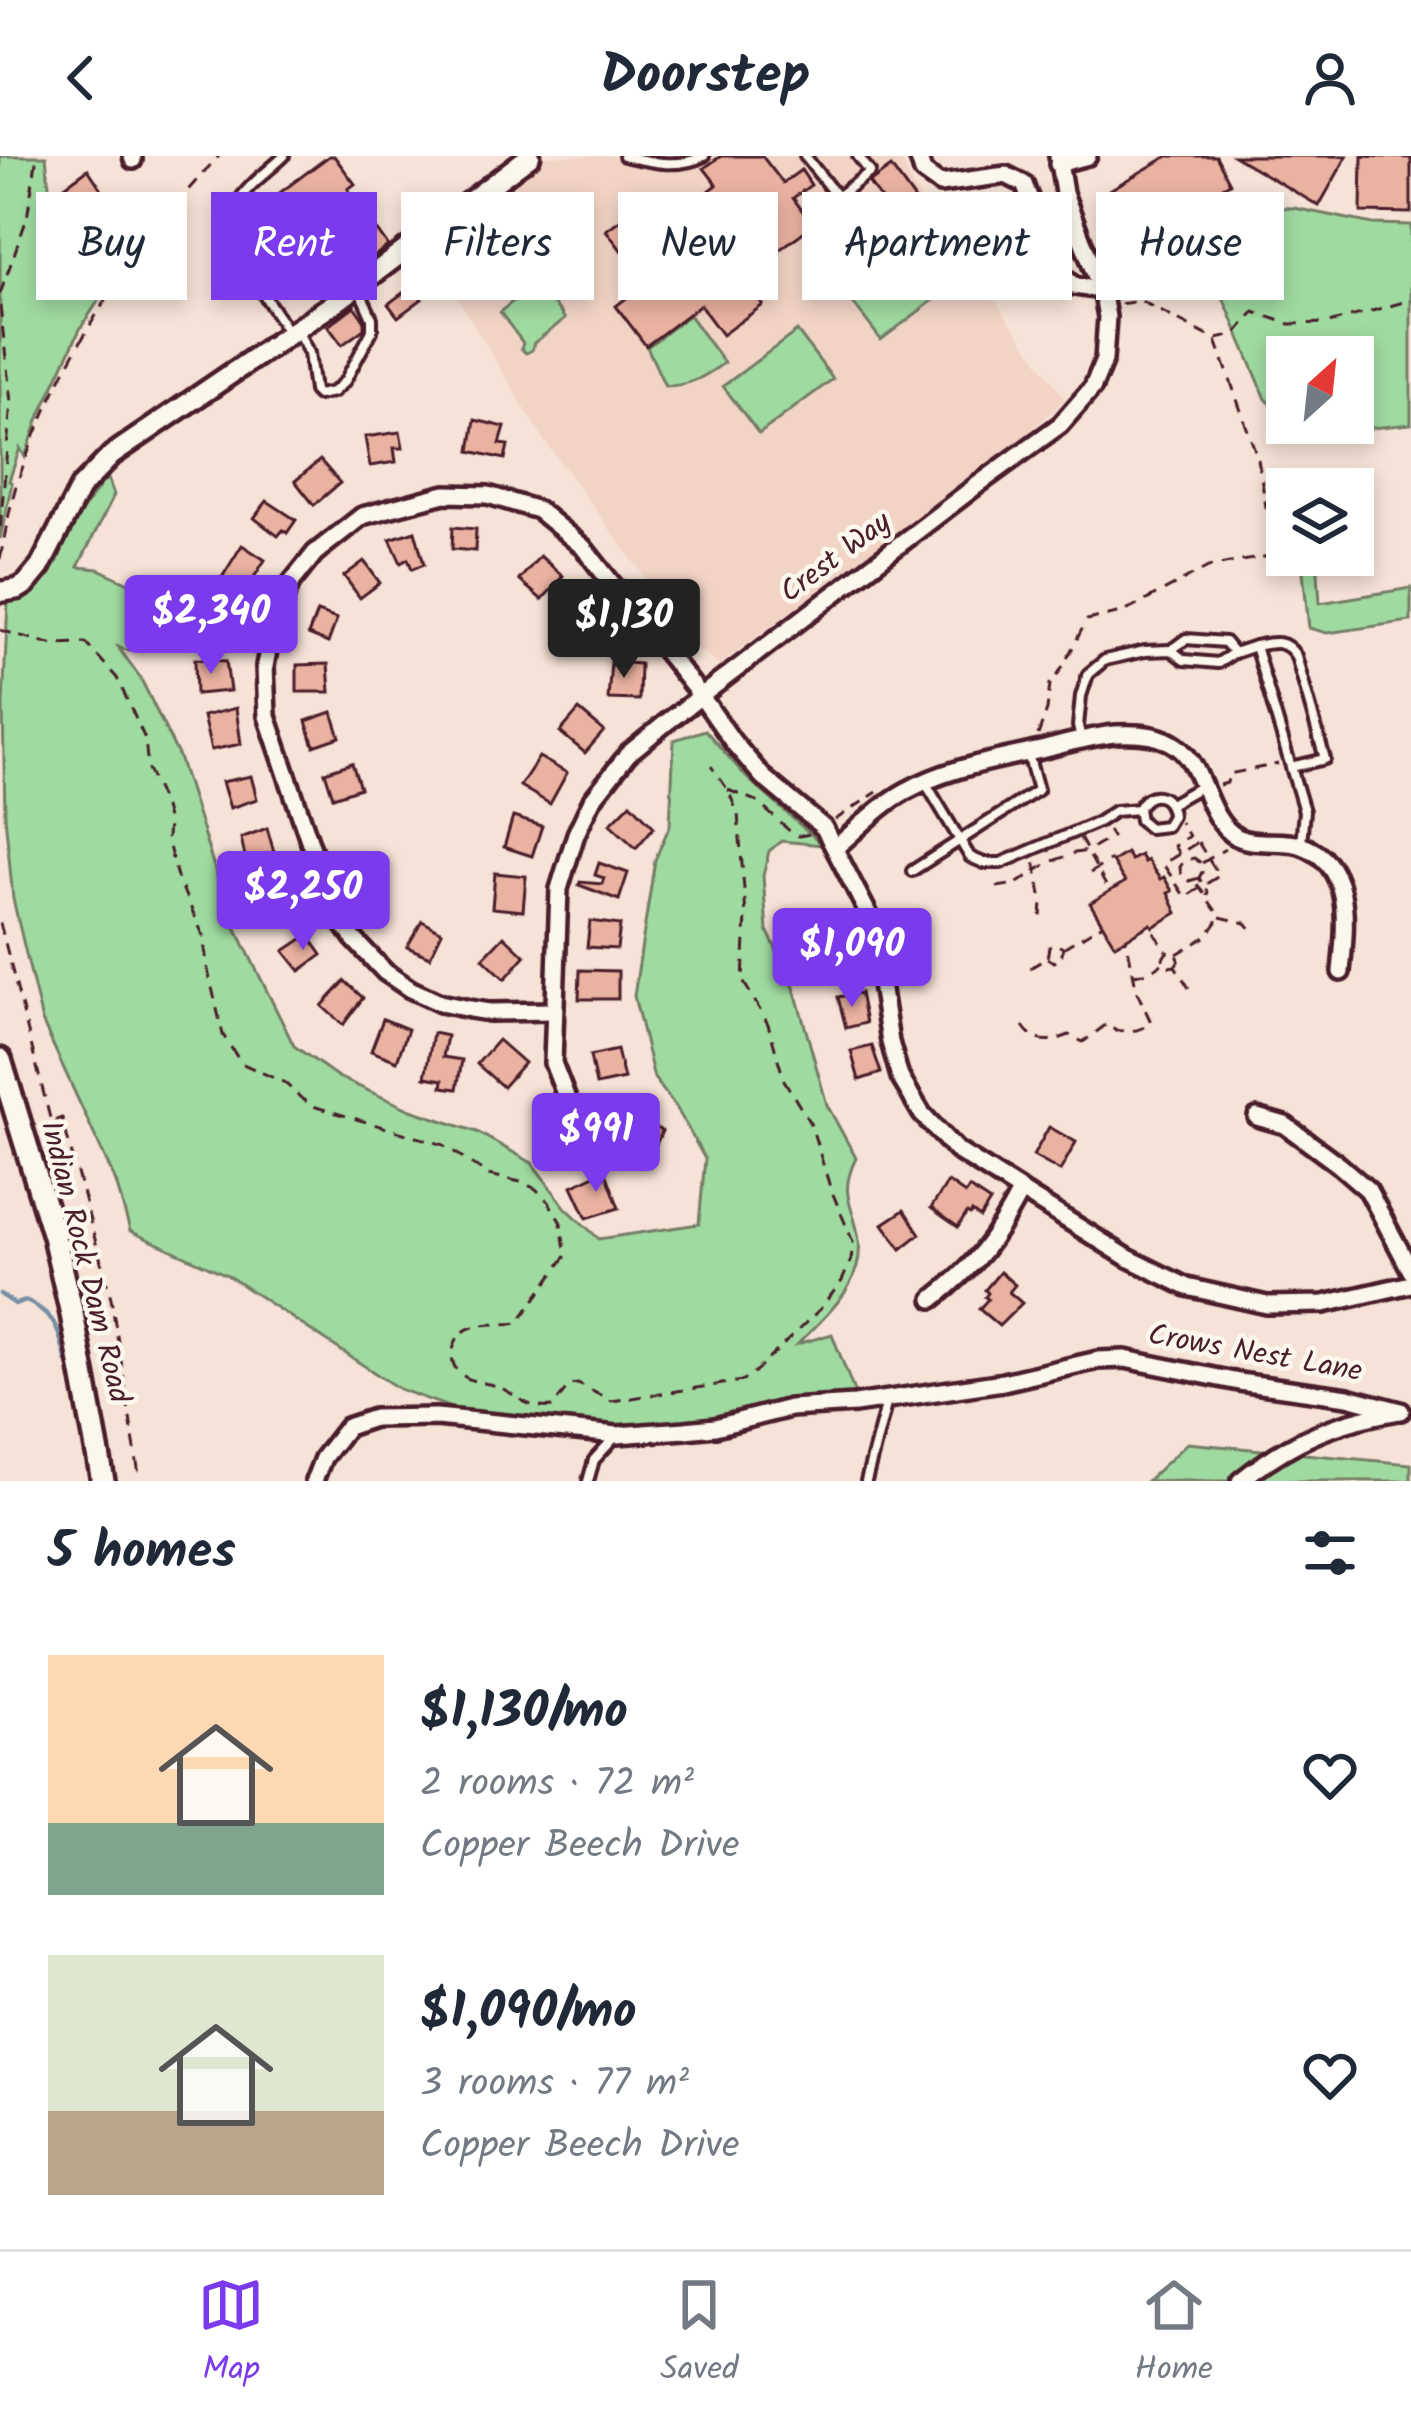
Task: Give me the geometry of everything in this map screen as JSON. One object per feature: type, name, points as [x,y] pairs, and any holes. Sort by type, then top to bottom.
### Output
[{"type":"main road","name":"Indian Rock Dam Road","points":[[0,1060],[54,1236],[103,1481]]},
{"type":"street","points":[[377,271],[530,156]]},
{"type":"street","points":[[918,156],[923,172],[940,184],[1006,175],[1024,184],[1056,268],[1074,286],[1096,295]]},
{"type":"street","points":[[1058,160],[1088,156]]},
{"type":"street","name":"Crest Way","points":[[1058,160],[1064,193],[1096,279]]},
{"type":"street","points":[[0,592],[18,589],[40,567],[80,488],[112,455],[337,300]]},
{"type":"street","name":"Crest Way","points":[[583,1140],[553,1063],[553,1011],[560,889],[592,800],[628,754],[1060,425],[1093,387],[1104,360],[1103,300]]},
{"type":"street","points":[[553,1011],[489,1012],[425,996],[385,972],[361,948],[338,917],[325,887],[267,716],[265,666],[280,604],[291,584],[315,553],[362,516],[445,494],[488,495],[538,510],[583,547],[733,742],[764,777],[824,828],[871,919],[900,1077],[922,1114],[956,1150],[1128,1258],[1187,1287],[1267,1305],[1324,1304],[1411,1284]]},
{"type":"street","points":[[835,848],[901,793],[938,776],[1113,734],[1171,742],[1188,755],[1225,826],[1236,836],[1300,845],[1328,864],[1339,881],[1346,908],[1341,972]]},
{"type":"street","points":[[1256,1117],[1285,1125],[1368,1190],[1411,1271]]},
{"type":"street","points":[[933,1300],[968,1272],[1020,1192]]},
{"type":"street","name":"Crows Nest Lane","points":[[314,1481],[323,1458],[347,1427],[374,1418],[436,1418],[616,1435],[715,1427],[790,1408],[887,1400],[1003,1382],[1098,1360],[1125,1359],[1348,1397],[1406,1412]]},
{"type":"street","points":[[1240,1481],[1310,1435],[1357,1418],[1406,1412]]},
{"type":"lane","points":[[284,156],[238,201],[234,235],[242,256],[309,353],[314,391],[319,395],[333,392],[345,381],[372,331],[364,300]]},
{"type":"lane","points":[[624,156],[681,164],[704,156]]},
{"type":"lane","points":[[805,156],[833,192]]},
{"type":"lane","points":[[844,192],[870,172],[857,156]]},
{"type":"lane","points":[[1171,650],[1186,639],[1225,642],[1234,652]]},
{"type":"lane","points":[[1081,740],[1081,696],[1088,674],[1106,660],[1145,650],[1171,650],[1184,659],[1218,663],[1234,652],[1277,641],[1290,646],[1296,656],[1325,759],[1290,764]]},
{"type":"lane","points":[[1255,646],[1304,811],[1300,845]]},
{"type":"lane","points":[[912,871],[1037,790],[1028,753]]},
{"type":"lane","points":[[925,782],[970,857],[983,863],[1000,862],[1115,811],[1138,809]]},
{"type":"lane","points":[[1170,804],[1205,787]]},
{"type":"lane","points":[[1162,796],[1172,816],[1166,826],[1155,829],[1144,825],[1138,809],[1144,799],[1162,796]]},
{"type":"lane","points":[[866,1481],[887,1400]]},
{"type":"lane","points":[[588,1481],[595,1460],[616,1435]]},
{"type":"path","points":[[0,294],[27,218],[37,156]]},
{"type":"path","points":[[0,559],[15,490],[44,415],[94,318],[159,222],[219,156]]},
{"type":"path","points":[[1128,300],[1141,301],[1216,340],[1234,335],[1254,312],[1290,324],[1329,322],[1411,300]]},
{"type":"path","points":[[0,306],[11,402],[0,530]]},
{"type":"path","points":[[1039,735],[1050,684],[1087,620],[1126,611],[1208,567],[1275,555],[1284,534],[1266,507],[1258,459],[1216,340]]},
{"type":"path","points":[[0,630],[50,644],[86,643],[118,678],[146,739],[148,770],[163,804],[177,877],[202,935],[224,1035],[241,1064],[285,1082],[316,1107],[444,1145],[488,1174],[536,1189],[557,1214],[566,1256],[555,1275],[518,1323],[465,1329],[451,1355],[461,1375],[493,1384],[534,1408],[552,1407],[570,1384],[613,1400],[742,1381],[820,1309],[842,1281],[851,1260],[853,1242],[811,1125],[784,1080],[768,1024],[743,981],[746,915],[738,814],[711,766]]},
{"type":"path","points":[[1205,787],[1226,783],[1229,774],[1290,764]]},
{"type":"path","points":[[728,790],[756,801],[799,836],[824,828],[883,789]]},
{"type":"path","points":[[1172,816],[1189,836],[1174,846],[1186,860]]},
{"type":"path","points":[[997,887],[1016,884],[1050,862],[1088,851],[1112,837],[1103,819]]},
{"type":"path","points":[[1076,831],[1109,891]]},
{"type":"path","points":[[1201,863],[1230,846],[1236,836]]},
{"type":"path","points":[[1198,842],[1219,877],[1185,897],[1163,864],[1181,853],[1198,842]]},
{"type":"path","points":[[1030,850],[1042,900],[1041,920]]},
{"type":"path","points":[[1090,873],[1111,860]]},
{"type":"path","points":[[1197,879],[1201,863],[1186,860],[1181,875],[1197,879],[1218,916],[1246,923],[1254,932]]},
{"type":"path","points":[[1154,932],[1167,952],[1177,954],[1207,935],[1218,916]]},
{"type":"path","points":[[0,923],[51,1123],[62,1118],[111,1298],[140,1481]]},
{"type":"path","points":[[1047,958],[1052,945],[1063,948],[1103,924]]},
{"type":"path","points":[[1023,1026],[1029,1035],[1051,1042],[1069,1036],[1083,1042],[1107,1024],[1116,1031],[1142,1029],[1150,1020],[1137,992],[1126,938]]},
{"type":"path","points":[[1047,958],[1061,959],[1063,948]]},
{"type":"path","points":[[1167,952],[1163,958],[1168,967],[1175,966],[1177,954]]},
{"type":"path","points":[[1030,968],[1047,958]]},
{"type":"path","points":[[1134,976],[1164,963]]},
{"type":"path","points":[[1175,966],[1189,988]]},
{"type":"shaded area","points":[[544,156],[901,156],[917,192],[802,192],[802,300],[994,300],[1065,399],[1033,429],[719,665],[699,650],[544,440],[459,300],[594,300],[594,192],[498,192]]},
{"type":"green space","points":[[0,156],[46,156],[50,192],[36,192],[36,300],[99,300],[80,329],[25,457],[20,448],[9,481],[0,539]]},
{"type":"green space","points":[[1284,208],[1373,224],[1411,225],[1411,424],[1374,428],[1374,336],[1266,336],[1266,399],[1224,300],[1284,300]]},
{"type":"green space","points":[[514,300],[548,300],[565,319],[526,353],[500,312]]},
{"type":"green space","points":[[857,300],[934,300],[881,340],[853,303]]},
{"type":"green space","points":[[689,315],[724,363],[696,380],[665,386],[647,347]]},
{"type":"green space","points":[[797,331],[833,379],[759,434],[723,386]]},
{"type":"green space","points":[[107,476],[114,495],[78,567],[98,569],[131,584],[140,626],[128,651],[118,647],[140,677],[179,757],[229,914],[294,1046],[338,1077],[411,1110],[477,1132],[532,1163],[565,1207],[599,1239],[699,1224],[705,1159],[654,1078],[634,996],[655,860],[670,825],[674,740],[705,730],[747,778],[823,845],[781,841],[769,851],[763,876],[767,930],[793,984],[827,1105],[856,1158],[848,1182],[859,1241],[855,1272],[830,1311],[798,1344],[832,1334],[857,1399],[698,1427],[476,1423],[449,1407],[399,1389],[227,1275],[130,1231],[116,1182],[42,1021],[13,899],[5,816],[8,602],[10,597],[32,594],[58,561],[71,526]]},
{"type":"green space","points":[[1303,576],[1318,576],[1320,603],[1411,588],[1411,621],[1327,633],[1309,628]]},
{"type":"green space","points":[[1187,1443],[1411,1464],[1411,1481],[1147,1481]]},
{"type":"building","points":[[329,156],[334,156],[355,184],[350,192],[281,192]]},
{"type":"building","points":[[721,156],[762,156],[783,183],[801,170],[811,185],[793,198],[802,210],[802,233],[778,251],[778,192],[708,192],[717,185],[704,168]]},
{"type":"building","points":[[1168,156],[1216,156],[1230,183],[1214,192],[1106,192]]},
{"type":"building","points":[[1234,156],[1347,156],[1319,206]]},
{"type":"building","points":[[1362,156],[1411,158],[1411,213],[1361,212]]},
{"type":"building","points":[[891,167],[909,192],[876,192],[869,183]]},
{"type":"building","points":[[88,169],[103,192],[57,192]]},
{"type":"building","points":[[618,221],[618,246],[606,230]]},
{"type":"building","points":[[377,230],[388,246],[377,254]]},
{"type":"building","points":[[401,294],[401,300],[421,300],[398,317],[388,304]]},
{"type":"building","points":[[624,300],[759,300],[763,305],[722,335],[700,305],[646,346],[616,306]]},
{"type":"building","points":[[354,306],[364,329],[342,345],[328,326]]},
{"type":"building","points":[[475,420],[505,427],[500,444],[508,445],[505,459],[470,451]]},
{"type":"building","points":[[400,432],[403,448],[394,448],[396,462],[370,466],[365,437]]},
{"type":"building","points":[[320,460],[340,483],[314,505],[295,481]]},
{"type":"building","points":[[267,501],[296,520],[287,533],[283,530],[278,536],[254,518]]},
{"type":"building","points":[[453,527],[476,529],[475,551],[452,549]]},
{"type":"building","points":[[415,531],[424,564],[412,569],[408,559],[401,563],[390,539]]},
{"type":"building","points":[[242,545],[265,560],[244,593],[221,579]]},
{"type":"building","points":[[540,556],[563,576],[542,600],[519,580]]},
{"type":"building","points":[[364,561],[380,583],[360,598],[344,576]]},
{"type":"building","points":[[209,601],[243,610],[229,638],[201,631]]},
{"type":"building","points":[[587,605],[606,631],[583,647],[564,621]]},
{"type":"building","points":[[317,612],[337,619],[328,643],[308,635]]},
{"type":"building","points":[[195,659],[226,661],[230,691],[196,694]]},
{"type":"building","points":[[611,662],[640,664],[639,700],[608,699]]},
{"type":"building","points":[[328,664],[330,692],[297,692],[297,665]]},
{"type":"building","points":[[236,708],[241,744],[211,750],[203,716]]},
{"type":"building","points":[[579,710],[604,731],[585,753],[560,732]]},
{"type":"building","points":[[332,712],[340,737],[314,746],[306,721]]},
{"type":"building","points":[[539,757],[567,773],[550,804],[520,786]]},
{"type":"building","points":[[352,763],[360,788],[333,797],[325,772]]},
{"type":"building","points":[[251,776],[257,799],[230,808],[222,782]]},
{"type":"building","points":[[631,803],[654,827],[636,848],[610,824]]},
{"type":"building","points":[[513,817],[542,826],[532,856],[504,847]]},
{"type":"building","points":[[267,828],[274,852],[246,861],[241,838]]},
{"type":"building","points":[[1126,853],[1131,860],[1140,855],[1160,879],[1164,877],[1177,913],[1115,945],[1090,903],[1125,882],[1112,862]]},
{"type":"building","points":[[599,863],[628,873],[619,900],[579,885],[602,884],[604,878],[595,875]]},
{"type":"building","points":[[495,873],[526,876],[523,911],[492,908]]},
{"type":"building","points":[[274,880],[282,898],[290,894],[295,906],[265,918],[253,888]]},
{"type":"building","points":[[422,921],[442,932],[430,957],[407,947]]},
{"type":"building","points":[[590,921],[620,925],[617,949],[587,947]]},
{"type":"building","points":[[308,935],[322,955],[300,971],[284,951]]},
{"type":"building","points":[[504,936],[525,956],[505,979],[483,958]]},
{"type":"building","points":[[847,943],[854,969],[831,972],[825,947]]},
{"type":"building","points":[[580,970],[618,971],[618,999],[579,999]]},
{"type":"building","points":[[345,981],[363,998],[343,1025],[322,1006]]},
{"type":"building","points":[[860,993],[866,1023],[846,1028],[838,997]]},
{"type":"building","points":[[383,1019],[408,1029],[397,1061],[371,1051]]},
{"type":"building","points":[[433,1033],[447,1036],[443,1057],[462,1060],[457,1089],[425,1077]]},
{"type":"building","points":[[498,1040],[524,1063],[503,1087],[477,1064]]},
{"type":"building","points":[[872,1046],[881,1073],[859,1080],[851,1051]]},
{"type":"building","points":[[617,1050],[624,1079],[596,1085],[590,1056]]},
{"type":"building","points":[[635,1117],[662,1131],[649,1160],[621,1146]]},
{"type":"building","points":[[1049,1127],[1076,1142],[1060,1171],[1033,1156]]},
{"type":"building","points":[[605,1170],[619,1208],[587,1218],[572,1186]]},
{"type":"building","points":[[948,1182],[965,1194],[969,1188],[990,1202],[980,1218],[967,1213],[958,1227],[931,1208]]},
{"type":"building","points":[[904,1210],[920,1234],[901,1249],[883,1224]]},
{"type":"building","points":[[1000,1272],[1015,1285],[1009,1292],[1022,1303],[999,1326],[979,1309],[988,1299],[985,1290]]},
{"type":"waterway","points":[[0,1294],[15,1304],[27,1301],[51,1319],[67,1362]]}]
